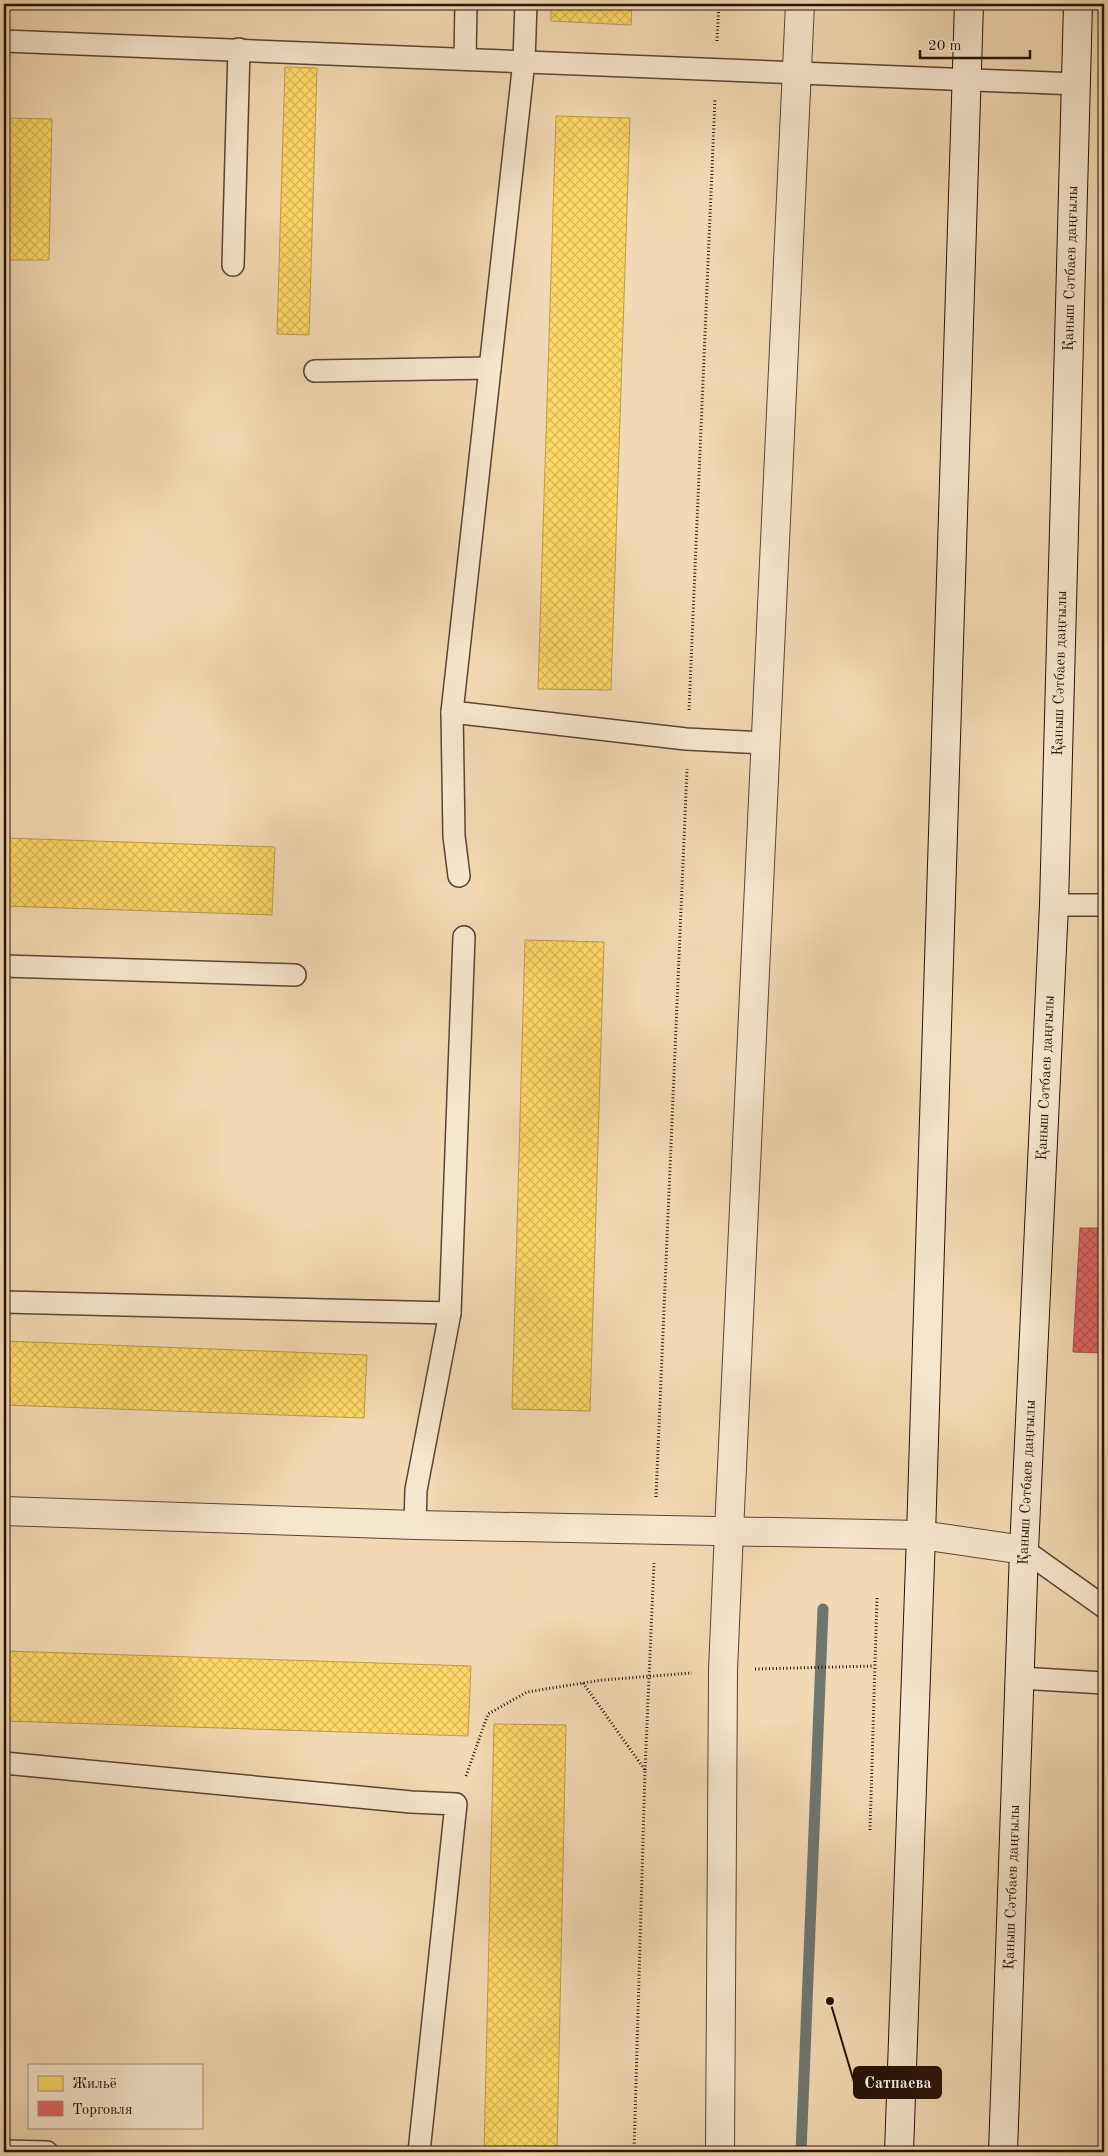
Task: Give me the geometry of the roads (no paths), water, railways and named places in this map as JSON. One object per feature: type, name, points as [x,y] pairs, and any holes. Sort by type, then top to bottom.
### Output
[{"type":"main road","points":[[720,2152],[729,1531],[800,4]]},
{"type":"main road","points":[[899,2152],[921,1535],[969,4]]},
{"type":"main road","name":"Қаныш Сәтбаев даңғылы","points":[[1003,2152],[1024,1550],[1054,905],[1078,4]]},
{"type":"main road","points":[[4,1511],[415,1524],[921,1535],[1024,1550]]},
{"type":"lane","points":[[465,59],[466,4]]},
{"type":"lane","points":[[459,876],[454,836],[452,712],[524,61],[526,4]]},
{"type":"lane","points":[[4,41],[966,78],[1076,84]]},
{"type":"lane","points":[[234,265],[239,49]]},
{"type":"lane","points":[[315,371],[490,368]]},
{"type":"lane","points":[[452,712],[686,739],[766,742]]},
{"type":"lane","points":[[1054,905],[1104,905]]},
{"type":"lane","points":[[415,1524],[416,1490],[450,1314],[464,937]]},
{"type":"lane","points":[[4,966],[295,975]]},
{"type":"lane","points":[[4,1302],[450,1314]]},
{"type":"lane","points":[[1024,1550],[1104,1607]]},
{"type":"lane","points":[[1020,1678],[1104,1683]]},
{"type":"lane","points":[[4,1763],[411,1802],[456,1804],[419,2152]]},
{"type":"lane","points":[[4,2151],[47,2152]]},
{"type":"waterway","points":[[801,2152],[823,1609]]},
{"type":"place","name":"Сатпаева","points":[[830,2001]]}]
